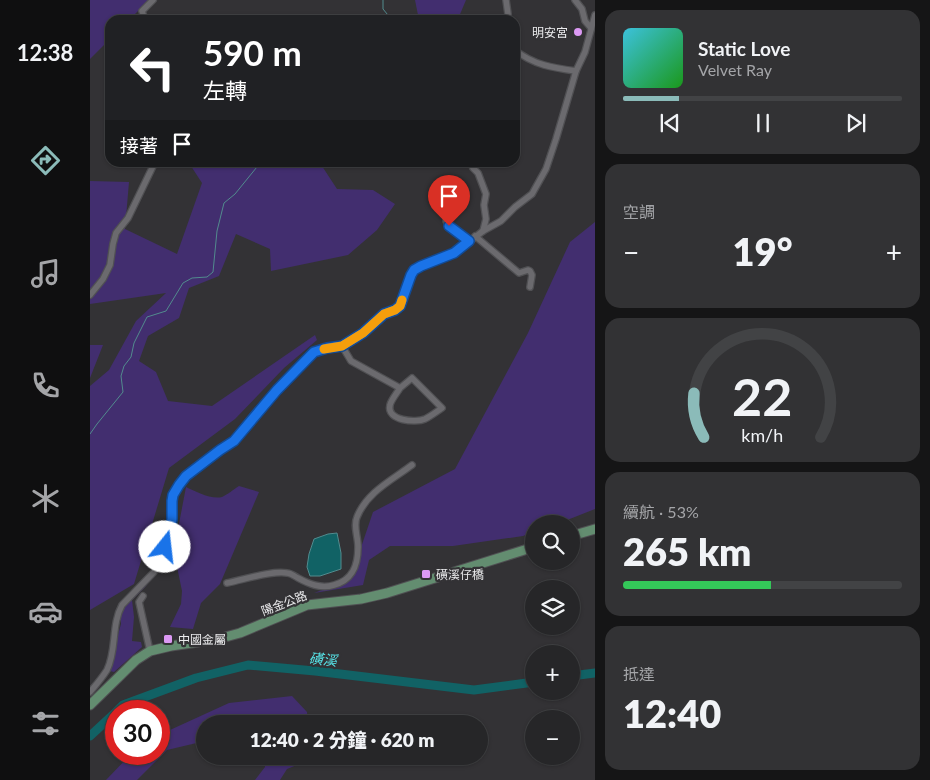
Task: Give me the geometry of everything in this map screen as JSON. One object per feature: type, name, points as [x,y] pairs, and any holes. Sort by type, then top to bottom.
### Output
[{"type":"main road","points":[[580,533],[595,528]]},
{"type":"main road","name":"陽金公路","points":[[90,705],[136,660],[150,652],[171,646],[240,633],[306,605],[361,599],[387,593],[525,550]]},
{"type":"street","points":[[143,15],[142,11],[153,0]]},
{"type":"street","points":[[506,0],[508,15]]},
{"type":"street","points":[[575,0],[582,9],[585,21],[591,28]]},
{"type":"street","points":[[90,692],[107,669],[122,605],[154,572],[157,566],[170,532],[173,495],[186,476],[234,441],[277,390],[314,352],[342,346],[363,333],[384,314],[400,306],[414,270],[454,253],[475,236],[497,223],[532,194],[546,169],[576,71],[585,52],[595,14]]},
{"type":"street","points":[[520,54],[541,65],[576,71]]},
{"type":"street","points":[[90,295],[103,279],[110,265],[112,244],[116,233],[128,218],[153,167]]},
{"type":"street","points":[[473,168],[478,173],[486,194],[484,205],[486,219],[483,231]]},
{"type":"street","points":[[450,202],[451,211],[446,221],[449,226],[469,241]]},
{"type":"street","points":[[475,236],[518,274],[530,271],[532,276],[530,288]]},
{"type":"street","points":[[342,346],[351,361],[400,388]]},
{"type":"street","points":[[412,378],[442,408],[423,420],[403,420],[393,416],[390,412],[390,405],[400,388],[412,378]]},
{"type":"street","points":[[227,583],[275,572],[288,573],[322,587],[342,582],[351,576],[355,567],[358,548],[355,526],[357,517],[365,503],[373,493],[412,465]]},
{"type":"street","points":[[143,596],[139,602],[150,652]]},
{"type":"shaded area","points":[[90,0],[149,0],[134,15],[105,15],[105,44],[90,59]]},
{"type":"shaded area","points":[[415,0],[466,0],[460,15],[418,15]]},
{"type":"shaded area","points":[[192,167],[323,167],[337,189],[373,190],[395,204],[377,230],[348,255],[271,271],[270,249],[236,234],[219,276],[189,288],[179,318],[148,336],[139,361],[156,372],[168,401],[212,406],[315,335],[317,340],[284,368],[235,419],[169,468],[134,584],[90,610],[90,386],[109,370],[136,321],[166,293],[90,304],[90,181],[129,182],[125,229],[177,254],[202,183]]},
{"type":"shaded area","points":[[595,222],[595,509],[580,515],[525,515],[525,535],[523,536],[453,546],[390,546],[369,560],[363,585],[314,593],[350,580],[373,512],[455,469],[528,333],[570,242]]},
{"type":"shaded area","points":[[90,345],[103,345],[90,378]]},
{"type":"shaded area","points":[[239,486],[259,492],[220,584],[201,603],[193,629],[170,627],[181,604],[182,591],[175,557],[165,562],[132,600],[134,617],[132,641],[141,642],[142,647],[114,672],[110,671],[111,660],[121,624],[120,612],[162,556],[178,529],[186,487],[203,495],[218,498]]},
{"type":"shaded area","points":[[292,696],[307,712],[307,715],[203,715],[229,703]]},
{"type":"shaded area","points":[[196,718],[196,743],[170,749],[170,730]]},
{"type":"shaded area","points":[[120,765],[152,765],[137,780],[106,780]]},
{"type":"shaded area","points":[[265,765],[297,765],[287,769],[280,780],[255,780]]},
{"type":"water","points":[[337,533],[341,553],[341,569],[320,576],[310,576],[307,567],[314,539]]},
{"type":"waterway","points":[[383,0],[383,9],[388,15]]},
{"type":"waterway","points":[[90,434],[123,392],[121,376],[124,366],[131,357],[134,343],[147,317],[166,311],[183,283],[192,278],[207,277],[213,272],[217,231],[224,203],[235,194],[257,167]]},
{"type":"waterway","name":"磺溪","points":[[137,700],[196,678],[248,665],[474,690],[525,683]]},
{"type":"waterway","name":"磺溪","points":[[580,675],[595,673]]},
{"type":"waterway","name":"磺溪","points":[[90,736],[105,722]]},
{"type":"slow traffic","points":[[324,349],[342,346],[363,333],[384,314],[400,306],[402,300]]},
{"type":"place","name":"明安宮","points":[[578,32]]},
{"type":"place","name":"磺溪仔橋","points":[[426,574]]},
{"type":"place","name":"中國金屬","points":[[168,639]]},
{"type":"route","points":[[165,547],[170,532],[173,495],[186,476],[234,441],[277,390],[314,352],[342,346],[363,333],[384,314],[400,306],[414,270],[454,253],[469,241],[449,226]]}]
